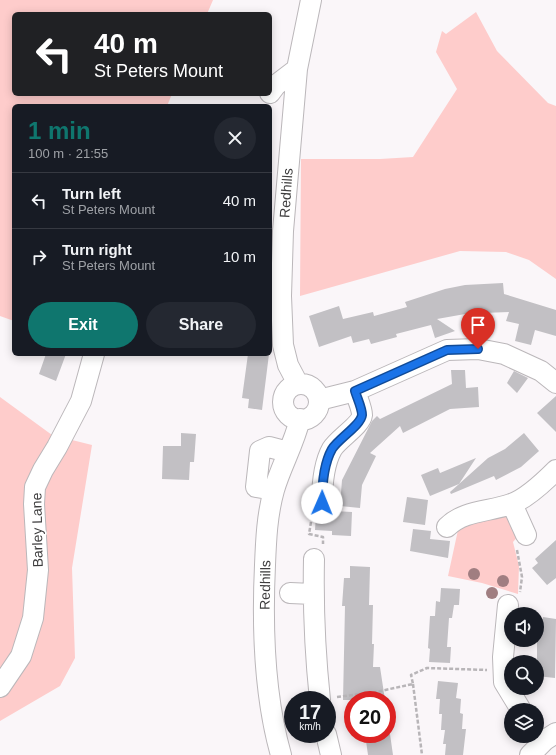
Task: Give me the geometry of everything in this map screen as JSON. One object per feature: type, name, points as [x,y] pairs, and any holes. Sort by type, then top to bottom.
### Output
[{"type":"street","name":"Redhills","points":[[298,384],[288,365],[283,345],[281,296],[285,209],[297,69],[311,0]]},
{"type":"street","points":[[272,90],[297,69]]},
{"type":"street","points":[[261,104],[267,96]]},
{"type":"street","points":[[319,400],[355,391],[447,350],[478,349],[504,354],[541,371],[556,383]]},
{"type":"street","name":"Barley Lane","points":[[0,687],[21,656],[34,618],[38,570],[34,504],[36,487],[42,470],[57,447],[81,400],[93,356]]},
{"type":"street","points":[[298,384],[305,384],[312,387],[317,393],[319,400],[316,412],[306,419],[300,419],[288,413],[284,406],[286,392],[291,387],[298,384]]},
{"type":"street","points":[[322,503],[322,487],[329,455],[337,441],[358,423],[362,415],[355,391]]},
{"type":"street","name":"Redhills","points":[[281,755],[270,696],[265,649],[264,591],[267,524],[274,490],[288,452],[297,434],[300,419]]},
{"type":"street","points":[[274,490],[256,487],[260,451],[269,447],[288,452]]},
{"type":"street","points":[[447,527],[455,519],[464,515],[512,504],[543,483],[556,470]]},
{"type":"street","points":[[512,504],[526,535]]},
{"type":"street","points":[[314,559],[313,594],[319,691]]},
{"type":"street","points":[[290,593],[313,594]]},
{"type":"street","points":[[504,670],[496,633],[514,599]]},
{"type":"street","points":[[530,755],[546,735]]},
{"type":"street","points":[[328,743],[331,755]]},
{"type":"path","points":[[514,599],[522,577],[516,542],[526,535]]},
{"type":"path","points":[[422,755],[411,675],[427,668],[504,670]]},
{"type":"path","points":[[336,698],[376,692],[412,684]]},
{"type":"shaded area","points":[[0,0],[213,0],[208,12],[12,12],[12,96],[171,96],[168,104],[12,104],[12,320],[0,316]]},
{"type":"shaded area","points":[[476,12],[497,51],[548,103],[556,106],[556,279],[529,260],[506,252],[460,251],[300,296],[301,159],[380,159],[413,157],[457,89],[436,52],[442,31],[446,34]]},
{"type":"shaded area","points":[[0,397],[52,435],[92,445],[72,568],[75,658],[60,686],[0,721]]},
{"type":"shaded area","points":[[506,516],[509,517],[519,535],[513,542],[519,566],[518,594],[482,583],[448,576],[458,530],[461,525]]},
{"type":"building","points":[[503,283],[504,294],[556,310],[556,336],[535,330],[531,345],[515,341],[519,324],[506,321],[509,312],[482,313],[482,311],[437,319],[455,331],[435,338],[431,325],[396,334],[397,337],[371,344],[369,339],[353,343],[351,336],[319,347],[309,316],[339,306],[343,319],[373,312],[374,316],[407,307],[405,302],[445,289],[465,285]]},
{"type":"building","points":[[45,356],[65,356],[56,381],[39,374]]},
{"type":"building","points":[[248,356],[269,356],[262,410],[248,408],[249,399],[242,398]]},
{"type":"building","points":[[451,370],[465,370],[466,388],[478,387],[479,407],[450,409],[403,433],[400,426],[370,453],[376,456],[362,485],[360,508],[340,506],[342,480],[372,421],[377,416],[380,419],[452,384]]},
{"type":"building","points":[[514,371],[528,378],[517,393],[507,383]]},
{"type":"building","points":[[556,396],[556,432],[537,413]]},
{"type":"building","points":[[181,433],[196,434],[194,462],[190,462],[189,480],[162,479],[163,446],[181,446]]},
{"type":"building","points":[[524,433],[539,451],[521,467],[496,480],[494,476],[451,494],[450,492],[488,458],[505,449]]},
{"type":"building","points":[[476,458],[459,484],[430,496],[421,475],[438,468],[440,473]]},
{"type":"building","points":[[407,497],[428,500],[425,525],[403,522]]},
{"type":"building","points":[[334,511],[352,512],[351,536],[332,535],[332,531],[315,530],[316,515],[333,516]]},
{"type":"building","points":[[413,529],[431,531],[430,539],[450,541],[448,558],[410,551]]},
{"type":"building","points":[[556,540],[556,578],[547,585],[532,568],[538,563],[535,559]]},
{"type":"building","points":[[350,566],[370,567],[369,605],[373,605],[373,667],[380,667],[384,691],[344,691],[343,700],[345,606],[342,606],[344,578],[350,578]]},
{"type":"building","points":[[441,588],[460,589],[459,605],[454,605],[452,618],[449,618],[447,647],[451,647],[450,663],[429,662],[430,649],[428,648],[430,616],[435,616],[436,601],[440,602]]},
{"type":"building","points":[[544,617],[556,619],[555,678],[544,677],[544,655],[537,655],[537,647],[544,647]]},
{"type":"building","points":[[438,681],[458,683],[456,698],[461,699],[460,713],[463,714],[462,729],[466,729],[463,755],[445,755],[446,744],[443,744],[445,730],[441,730],[442,714],[439,714],[440,699],[436,699]]},
{"type":"building","points":[[366,743],[391,743],[393,755],[368,755]]},
{"type":"route","points":[[322,503],[322,487],[326,463],[332,448],[337,441],[358,423],[362,415],[355,391],[447,350],[478,349]]}]
